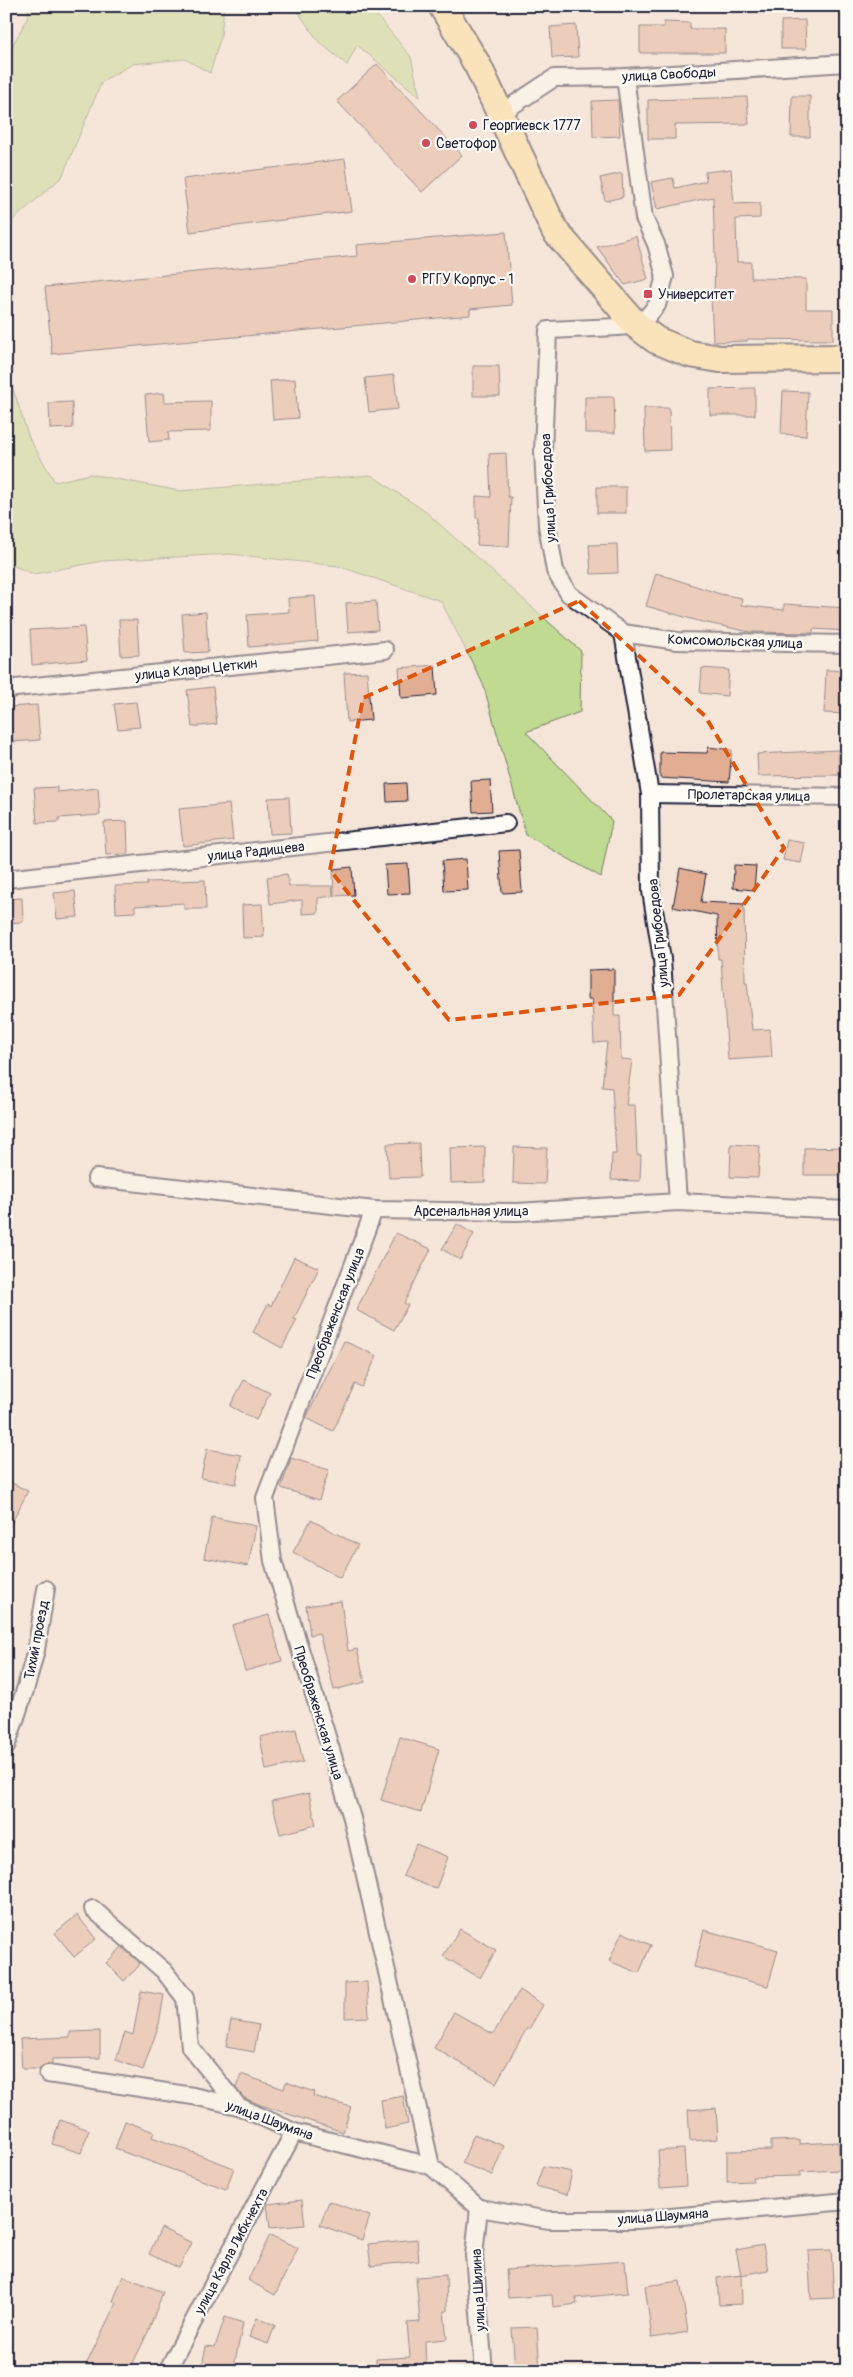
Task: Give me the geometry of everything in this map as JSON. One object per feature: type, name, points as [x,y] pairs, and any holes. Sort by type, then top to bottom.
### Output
[{"type":"main road","points":[[442,6],[478,66],[555,231],[636,325],[656,340],[697,356],[720,359],[847,358]]},
{"type":"street","name":"улица Свободы","points":[[501,113],[554,78],[625,77],[847,63]]},
{"type":"street","points":[[625,77],[644,218],[656,244],[665,276],[657,305],[645,319],[636,325]]},
{"type":"street","name":"улица Грибоедова","points":[[636,325],[618,328],[548,330],[544,451],[547,525],[555,571],[569,594],[623,633],[650,794],[651,891],[662,959],[678,1202]]},
{"type":"street","name":"Комсомольская улица","points":[[623,633],[677,641],[847,644]]},
{"type":"street","name":"улица Клары Цеткин","points":[[6,689],[385,650]]},
{"type":"street","name":"Пролетарская улица","points":[[650,794],[847,797]]},
{"type":"street","name":"улица Радищева","points":[[6,879],[506,823]]},
{"type":"street","name":"Арсенальная улица","points":[[96,1178],[374,1210],[517,1212],[678,1202],[847,1210]]},
{"type":"street","name":"Преображенская улица","points":[[374,1210],[265,1498],[273,1561],[352,1818],[431,2166]]},
{"type":"street","name":"Тихий проезд","points":[[6,1747],[36,1650],[46,1589]]},
{"type":"street","points":[[93,1909],[164,1971],[185,1998],[190,2047],[238,2106]]},
{"type":"street","name":"улица Шаумяна","points":[[48,2074],[193,2096],[238,2106],[294,2132],[431,2166]]},
{"type":"street","name":"улица Карла Либкнехта","points":[[167,2371],[294,2132]]},
{"type":"street","points":[[431,2166],[479,2208]]},
{"type":"street","name":"улица Шаумяна","points":[[479,2208],[549,2220],[637,2220],[847,2201]]},
{"type":"street","name":"улица Шилина","points":[[479,2208],[474,2255],[484,2371]]},
{"type":"highlighted area","points":[[579,601],[705,716],[784,848],[679,995],[449,1020],[330,870],[363,698]]},
{"type":"green space","points":[[29,6],[224,6],[221,36],[210,73],[185,59],[133,64],[102,81],[62,177],[6,226],[6,57],[27,19]]},
{"type":"green space","points":[[294,6],[369,6],[411,57],[420,97],[357,45],[347,65],[319,42]]},
{"type":"green space","points":[[6,367],[29,438],[55,482],[90,474],[180,491],[371,475],[426,512],[581,651],[580,712],[526,732],[612,821],[601,877],[526,835],[483,684],[441,601],[338,566],[230,554],[102,561],[34,574],[6,563]]},
{"type":"building","points":[[805,20],[806,49],[781,49],[781,21]]},
{"type":"building","points":[[664,22],[690,23],[690,29],[725,29],[725,53],[640,53],[640,27],[664,27]]},
{"type":"building","points":[[576,25],[578,57],[552,58],[550,27]]},
{"type":"building","points":[[377,64],[462,155],[422,192],[337,101]]},
{"type":"building","points":[[792,96],[810,96],[810,137],[791,137]]},
{"type":"building","points":[[747,97],[749,124],[675,125],[675,139],[648,139],[648,100]]},
{"type":"building","points":[[618,100],[620,136],[593,137],[592,101]]},
{"type":"building","points":[[345,159],[352,211],[190,232],[183,179]]},
{"type":"building","points":[[731,169],[734,204],[760,203],[760,218],[736,219],[737,262],[751,262],[751,278],[806,279],[806,309],[833,309],[833,340],[747,339],[747,341],[713,342],[711,296],[714,296],[715,256],[713,197],[657,209],[651,182],[673,178],[675,188],[706,181],[705,172]]},
{"type":"building","points":[[622,173],[623,197],[605,201],[600,178]]},
{"type":"building","points":[[506,232],[512,305],[470,309],[470,315],[52,354],[45,287],[357,256],[356,245]]},
{"type":"building","points":[[636,236],[648,279],[625,285],[597,247]]},
{"type":"building","points":[[473,366],[499,366],[500,396],[473,396]]},
{"type":"building","points":[[394,375],[398,409],[369,412],[365,378]]},
{"type":"building","points":[[295,379],[298,418],[273,420],[270,381]]},
{"type":"building","points":[[755,388],[755,415],[710,415],[710,389]]},
{"type":"building","points":[[783,391],[808,392],[806,436],[781,434]]},
{"type":"building","points":[[164,393],[165,402],[211,401],[211,431],[168,432],[169,440],[149,442],[145,395]]},
{"type":"building","points":[[585,397],[614,397],[615,433],[585,433]]},
{"type":"building","points":[[72,402],[73,428],[50,429],[49,403]]},
{"type":"building","points":[[644,408],[669,408],[670,450],[645,451]]},
{"type":"building","points":[[506,453],[508,497],[511,497],[509,547],[477,545],[479,518],[476,518],[476,496],[491,497],[489,454]]},
{"type":"building","points":[[597,487],[626,487],[626,513],[597,513]]},
{"type":"building","points":[[617,544],[618,573],[591,574],[589,545]]},
{"type":"building","points":[[656,573],[720,594],[742,598],[741,605],[784,610],[784,604],[847,608],[847,631],[813,629],[813,633],[750,632],[702,622],[646,606]]},
{"type":"building","points":[[315,596],[318,641],[249,647],[247,615],[289,612],[288,598]]},
{"type":"building","points":[[376,601],[378,630],[348,632],[346,603]]},
{"type":"building","points":[[206,612],[208,652],[185,653],[182,614]]},
{"type":"building","points":[[119,620],[137,620],[139,655],[121,656]]},
{"type":"building","points":[[84,627],[87,660],[32,665],[30,630]]},
{"type":"building","points":[[435,665],[437,695],[401,698],[399,668]]},
{"type":"building","points":[[702,668],[729,670],[727,696],[700,693]]},
{"type":"building","points":[[826,670],[847,671],[845,714],[824,713]]},
{"type":"building","points":[[367,672],[371,720],[347,722],[344,673]]},
{"type":"building","points":[[213,687],[217,724],[192,727],[187,690]]},
{"type":"building","points":[[136,702],[140,727],[118,729],[114,704]]},
{"type":"building","points":[[37,705],[40,740],[13,742],[9,707]]},
{"type":"building","points":[[708,747],[732,750],[729,782],[660,778],[660,752],[707,753]]},
{"type":"building","points":[[838,750],[839,775],[758,776],[757,754]]},
{"type":"building","points":[[490,780],[492,811],[473,812],[471,781]]},
{"type":"building","points":[[406,783],[407,801],[387,802],[386,784]]},
{"type":"building","points":[[57,787],[57,792],[98,788],[100,815],[59,818],[59,822],[37,823],[34,788]]},
{"type":"building","points":[[289,797],[291,833],[270,834],[268,798]]},
{"type":"building","points":[[229,804],[233,840],[183,846],[179,809]]},
{"type":"building","points":[[127,821],[128,854],[106,855],[104,822]]},
{"type":"building","points":[[787,840],[805,843],[801,863],[783,860]]},
{"type":"building","points":[[519,850],[522,892],[502,893],[499,851]]},
{"type":"building","points":[[466,859],[468,890],[444,891],[442,861]]},
{"type":"building","points":[[408,864],[410,893],[387,894],[385,865]]},
{"type":"building","points":[[734,865],[756,866],[754,890],[733,888]]},
{"type":"building","points":[[352,867],[354,895],[334,896],[333,869]]},
{"type":"building","points":[[680,868],[706,874],[701,902],[744,904],[745,982],[747,982],[752,1030],[770,1029],[772,1057],[728,1060],[721,959],[718,959],[717,916],[673,907]]},
{"type":"building","points":[[287,874],[289,886],[332,886],[333,896],[318,898],[318,913],[302,914],[302,900],[270,904],[267,877]]},
{"type":"building","points":[[205,880],[206,909],[184,909],[184,903],[135,906],[135,912],[116,913],[115,886],[147,885],[147,882]]},
{"type":"building","points":[[75,891],[78,917],[57,919],[54,893]]},
{"type":"building","points":[[22,898],[23,922],[6,923],[6,899]]},
{"type":"building","points":[[262,904],[264,937],[243,938],[242,905]]},
{"type":"building","points":[[614,969],[614,1016],[620,1016],[621,1059],[632,1060],[626,1105],[635,1105],[637,1155],[641,1155],[640,1181],[611,1180],[612,1154],[616,1154],[612,1088],[602,1087],[607,1042],[594,1043],[592,999],[588,999],[588,970]]},
{"type":"building","points":[[419,1143],[420,1177],[389,1178],[387,1144]]},
{"type":"building","points":[[731,1144],[760,1146],[758,1178],[730,1177]]},
{"type":"building","points":[[485,1147],[485,1182],[451,1183],[450,1148]]},
{"type":"building","points":[[514,1147],[547,1148],[545,1184],[513,1183]]},
{"type":"building","points":[[847,1147],[847,1175],[804,1175],[804,1148]]},
{"type":"building","points":[[457,1224],[474,1234],[460,1260],[442,1249]]},
{"type":"building","points":[[396,1233],[431,1249],[404,1303],[408,1305],[394,1330],[356,1310]]},
{"type":"building","points":[[294,1257],[319,1268],[294,1319],[297,1320],[282,1348],[253,1332],[268,1304],[271,1306]]},
{"type":"building","points":[[344,1341],[377,1356],[362,1387],[355,1384],[333,1431],[306,1418]]},
{"type":"building","points":[[244,1380],[270,1393],[256,1420],[230,1406]]},
{"type":"building","points":[[207,1449],[241,1455],[236,1484],[201,1478]]},
{"type":"building","points":[[291,1458],[329,1470],[319,1500],[281,1488]]},
{"type":"building","points":[[6,1480],[28,1491],[6,1534]]},
{"type":"building","points":[[212,1517],[256,1526],[248,1566],[204,1558]]},
{"type":"building","points":[[311,1520],[358,1545],[340,1578],[293,1552]]},
{"type":"building","points":[[341,1601],[348,1651],[357,1649],[365,1682],[334,1690],[319,1633],[310,1635],[306,1606]]},
{"type":"building","points":[[269,1615],[282,1661],[245,1671],[232,1625]]},
{"type":"building","points":[[296,1729],[303,1762],[266,1770],[260,1737]]},
{"type":"building","points":[[400,1737],[439,1749],[421,1812],[381,1800]]},
{"type":"building","points":[[309,1793],[316,1825],[280,1834],[272,1801]]},
{"type":"building","points":[[416,1844],[448,1857],[436,1889],[403,1876]]},
{"type":"building","points":[[77,1915],[96,1939],[74,1957],[55,1933]]},
{"type":"building","points":[[460,1929],[496,1950],[480,1978],[443,1956]]},
{"type":"building","points":[[704,1930],[778,1950],[768,1986],[694,1967]]},
{"type":"building","points":[[622,1932],[651,1945],[639,1973],[609,1961]]},
{"type":"building","points":[[122,1947],[139,1962],[139,1966],[124,1981],[106,1963]]},
{"type":"building","points":[[367,1982],[369,2017],[345,2018],[345,1983]]},
{"type":"building","points":[[520,1990],[543,2005],[529,2029],[527,2028],[496,2083],[434,2048],[454,2012],[493,2034]]},
{"type":"building","points":[[141,1991],[164,1995],[159,2024],[143,2070],[116,2060],[125,2032],[133,2035]]},
{"type":"building","points":[[231,2020],[259,2025],[254,2052],[226,2047]]},
{"type":"building","points":[[100,2031],[100,2058],[52,2059],[52,2064],[45,2065],[40,2069],[22,2069],[20,2039],[70,2037],[70,2032]]},
{"type":"building","points":[[241,2074],[284,2089],[286,2082],[314,2092],[313,2096],[351,2107],[343,2132],[244,2098],[236,2088]]},
{"type":"building","points":[[403,2096],[408,2124],[385,2129],[381,2100]]},
{"type":"building","points":[[716,2108],[718,2139],[690,2141],[688,2110]]},
{"type":"building","points":[[60,2120],[89,2130],[81,2153],[52,2144]]},
{"type":"building","points":[[125,2121],[154,2132],[152,2137],[234,2168],[226,2189],[115,2149]]},
{"type":"building","points":[[474,2134],[504,2146],[492,2175],[462,2163]]},
{"type":"building","points":[[799,2140],[799,2144],[838,2142],[840,2170],[800,2172],[800,2176],[752,2177],[753,2181],[727,2182],[727,2151],[771,2150],[771,2141]]},
{"type":"building","points":[[684,2149],[686,2186],[660,2188],[658,2151]]},
{"type":"building","points":[[543,2166],[572,2172],[567,2195],[536,2186]]},
{"type":"building","points":[[302,2200],[305,2225],[270,2228],[267,2204]]},
{"type":"building","points":[[329,2201],[370,2216],[362,2240],[320,2225]]},
{"type":"building","points":[[161,2228],[192,2243],[179,2268],[149,2254]]},
{"type":"building","points":[[270,2235],[298,2248],[275,2295],[248,2280]]},
{"type":"building","points":[[417,2239],[419,2261],[371,2266],[368,2244]]},
{"type":"building","points":[[763,2245],[768,2270],[741,2275],[736,2250]]},
{"type":"building","points":[[831,2250],[834,2298],[811,2299],[808,2251]]},
{"type":"building","points":[[625,2261],[628,2293],[576,2298],[577,2304],[553,2307],[552,2295],[508,2298],[506,2270]]},
{"type":"building","points":[[446,2275],[447,2311],[444,2311],[447,2339],[425,2341],[426,2371],[376,2371],[376,2359],[410,2357],[407,2323],[420,2322],[416,2277]]},
{"type":"building","points":[[741,2275],[742,2304],[719,2305],[717,2278]]},
{"type":"building","points":[[123,2276],[163,2292],[148,2332],[129,2371],[83,2371],[116,2303],[113,2301]]},
{"type":"building","points":[[680,2281],[688,2332],[652,2338],[645,2286]]},
{"type":"building","points":[[225,2317],[243,2323],[233,2371],[201,2371],[206,2346],[215,2347]]},
{"type":"building","points":[[257,2318],[275,2325],[268,2344],[249,2337]]},
{"type":"building","points":[[537,2327],[540,2371],[515,2371],[512,2328]]},
{"type":"place","name":"Георгиевск 1777","points":[[473,125]]},
{"type":"place","name":"Светофор","points":[[426,143]]},
{"type":"place","name":"РГГУ Корпус - 1","points":[[412,279]]},
{"type":"place","name":"Университет","points":[[648,294]]}]
